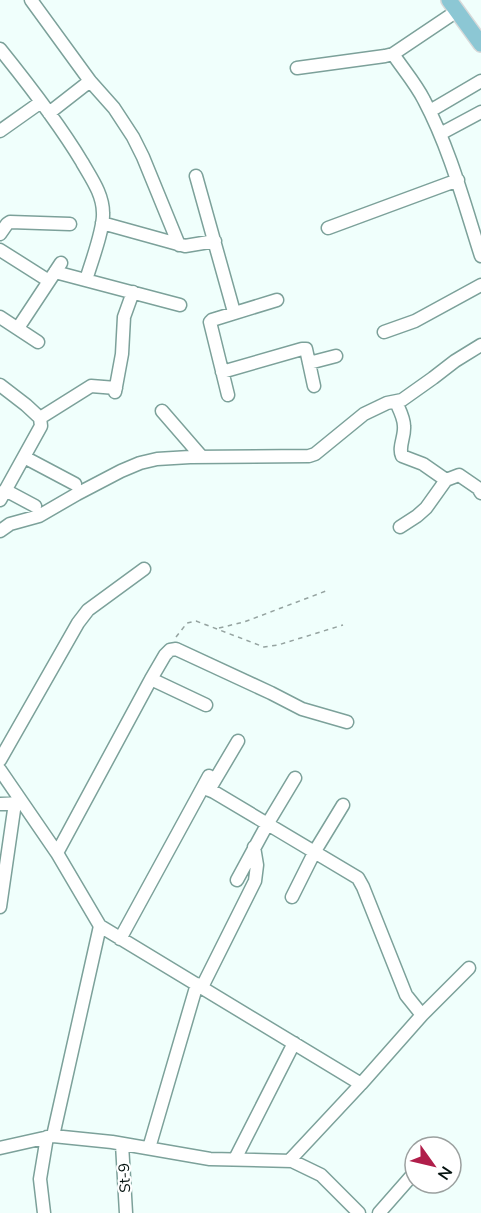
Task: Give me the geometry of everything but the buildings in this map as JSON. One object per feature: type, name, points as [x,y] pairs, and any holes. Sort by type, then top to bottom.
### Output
[{"type":"main road","points":[[456,4],[481,26]]},
{"type":"main road","points":[[456,4],[481,44]]},
{"type":"street","points":[[31,0],[90,81],[114,108],[133,137],[179,245]]},
{"type":"street","points":[[297,68],[385,57],[393,54],[456,4]]},
{"type":"street","points":[[0,49],[50,113],[98,188],[103,212],[102,223],[86,280]]},
{"type":"street","points":[[393,54],[430,111],[458,180],[481,256]]},
{"type":"street","points":[[50,113],[90,81]]},
{"type":"street","points":[[430,111],[481,81]]},
{"type":"street","points":[[0,131],[41,102]]},
{"type":"street","points":[[440,134],[481,112]]},
{"type":"street","points":[[196,176],[234,312]]},
{"type":"street","points":[[328,228],[458,180]]},
{"type":"street","points":[[0,234],[10,222],[70,224]]},
{"type":"street","points":[[102,223],[185,246],[215,241]]},
{"type":"street","points":[[0,250],[55,272],[180,305]]},
{"type":"street","points":[[18,328],[55,272]]},
{"type":"street","points":[[384,332],[415,321],[481,285]]},
{"type":"street","points":[[40,418],[91,386],[115,390],[122,354],[124,317],[133,292]]},
{"type":"street","points":[[228,396],[210,322],[234,312],[277,300]]},
{"type":"street","points":[[0,317],[38,342]]},
{"type":"street","points":[[0,531],[10,524],[39,516],[77,494],[140,463],[157,459],[201,456],[309,456],[315,454],[364,414],[387,403],[402,400],[481,345]]},
{"type":"street","points":[[222,372],[306,349],[314,386]]},
{"type":"street","points":[[309,363],[336,356]]},
{"type":"street","points":[[0,385],[40,418],[41,426],[4,487],[35,506]]},
{"type":"street","points":[[396,402],[405,425],[400,451],[402,456],[423,464],[446,480]]},
{"type":"street","points":[[162,411],[201,456]]},
{"type":"street","points":[[24,457],[75,484]]},
{"type":"street","points":[[400,527],[426,508],[446,480],[459,475],[480,488]]},
{"type":"street","points":[[0,760],[78,623],[88,610],[144,569]]},
{"type":"street","points":[[57,853],[165,655],[170,650],[176,649],[302,709],[347,722]]},
{"type":"street","points":[[152,679],[206,705]]},
{"type":"street","points":[[197,797],[209,790],[238,741]]},
{"type":"street","points":[[120,939],[217,764]]},
{"type":"street","points":[[0,770],[18,803],[57,853],[100,926],[361,1084]]},
{"type":"street","points":[[237,880],[267,823],[295,778]]},
{"type":"street","points":[[209,790],[358,878],[406,995],[422,1015]]},
{"type":"street","points":[[0,804],[18,803]]},
{"type":"street","points":[[0,907],[18,803]]},
{"type":"street","points":[[292,897],[315,851],[343,805]]},
{"type":"street","points":[[149,1148],[199,985],[255,881],[257,865],[254,847]]},
{"type":"street","points":[[44,1213],[40,1179],[100,926]]},
{"type":"street","points":[[289,1161],[422,1015],[469,968]]},
{"type":"street","points":[[235,1159],[294,1043]]},
{"type":"street","points":[[0,1149],[50,1137],[122,1144],[210,1159],[292,1161],[321,1175],[359,1213]]},
{"type":"street","name":"St-9","points":[[122,1144],[126,1213]]},
{"type":"street","points":[[379,1213],[403,1186]]},
{"type":"path","points":[[217,629],[244,622],[326,591]]},
{"type":"path","points":[[170,650],[177,635],[187,623],[195,621],[264,647],[278,645],[343,625]]}]
